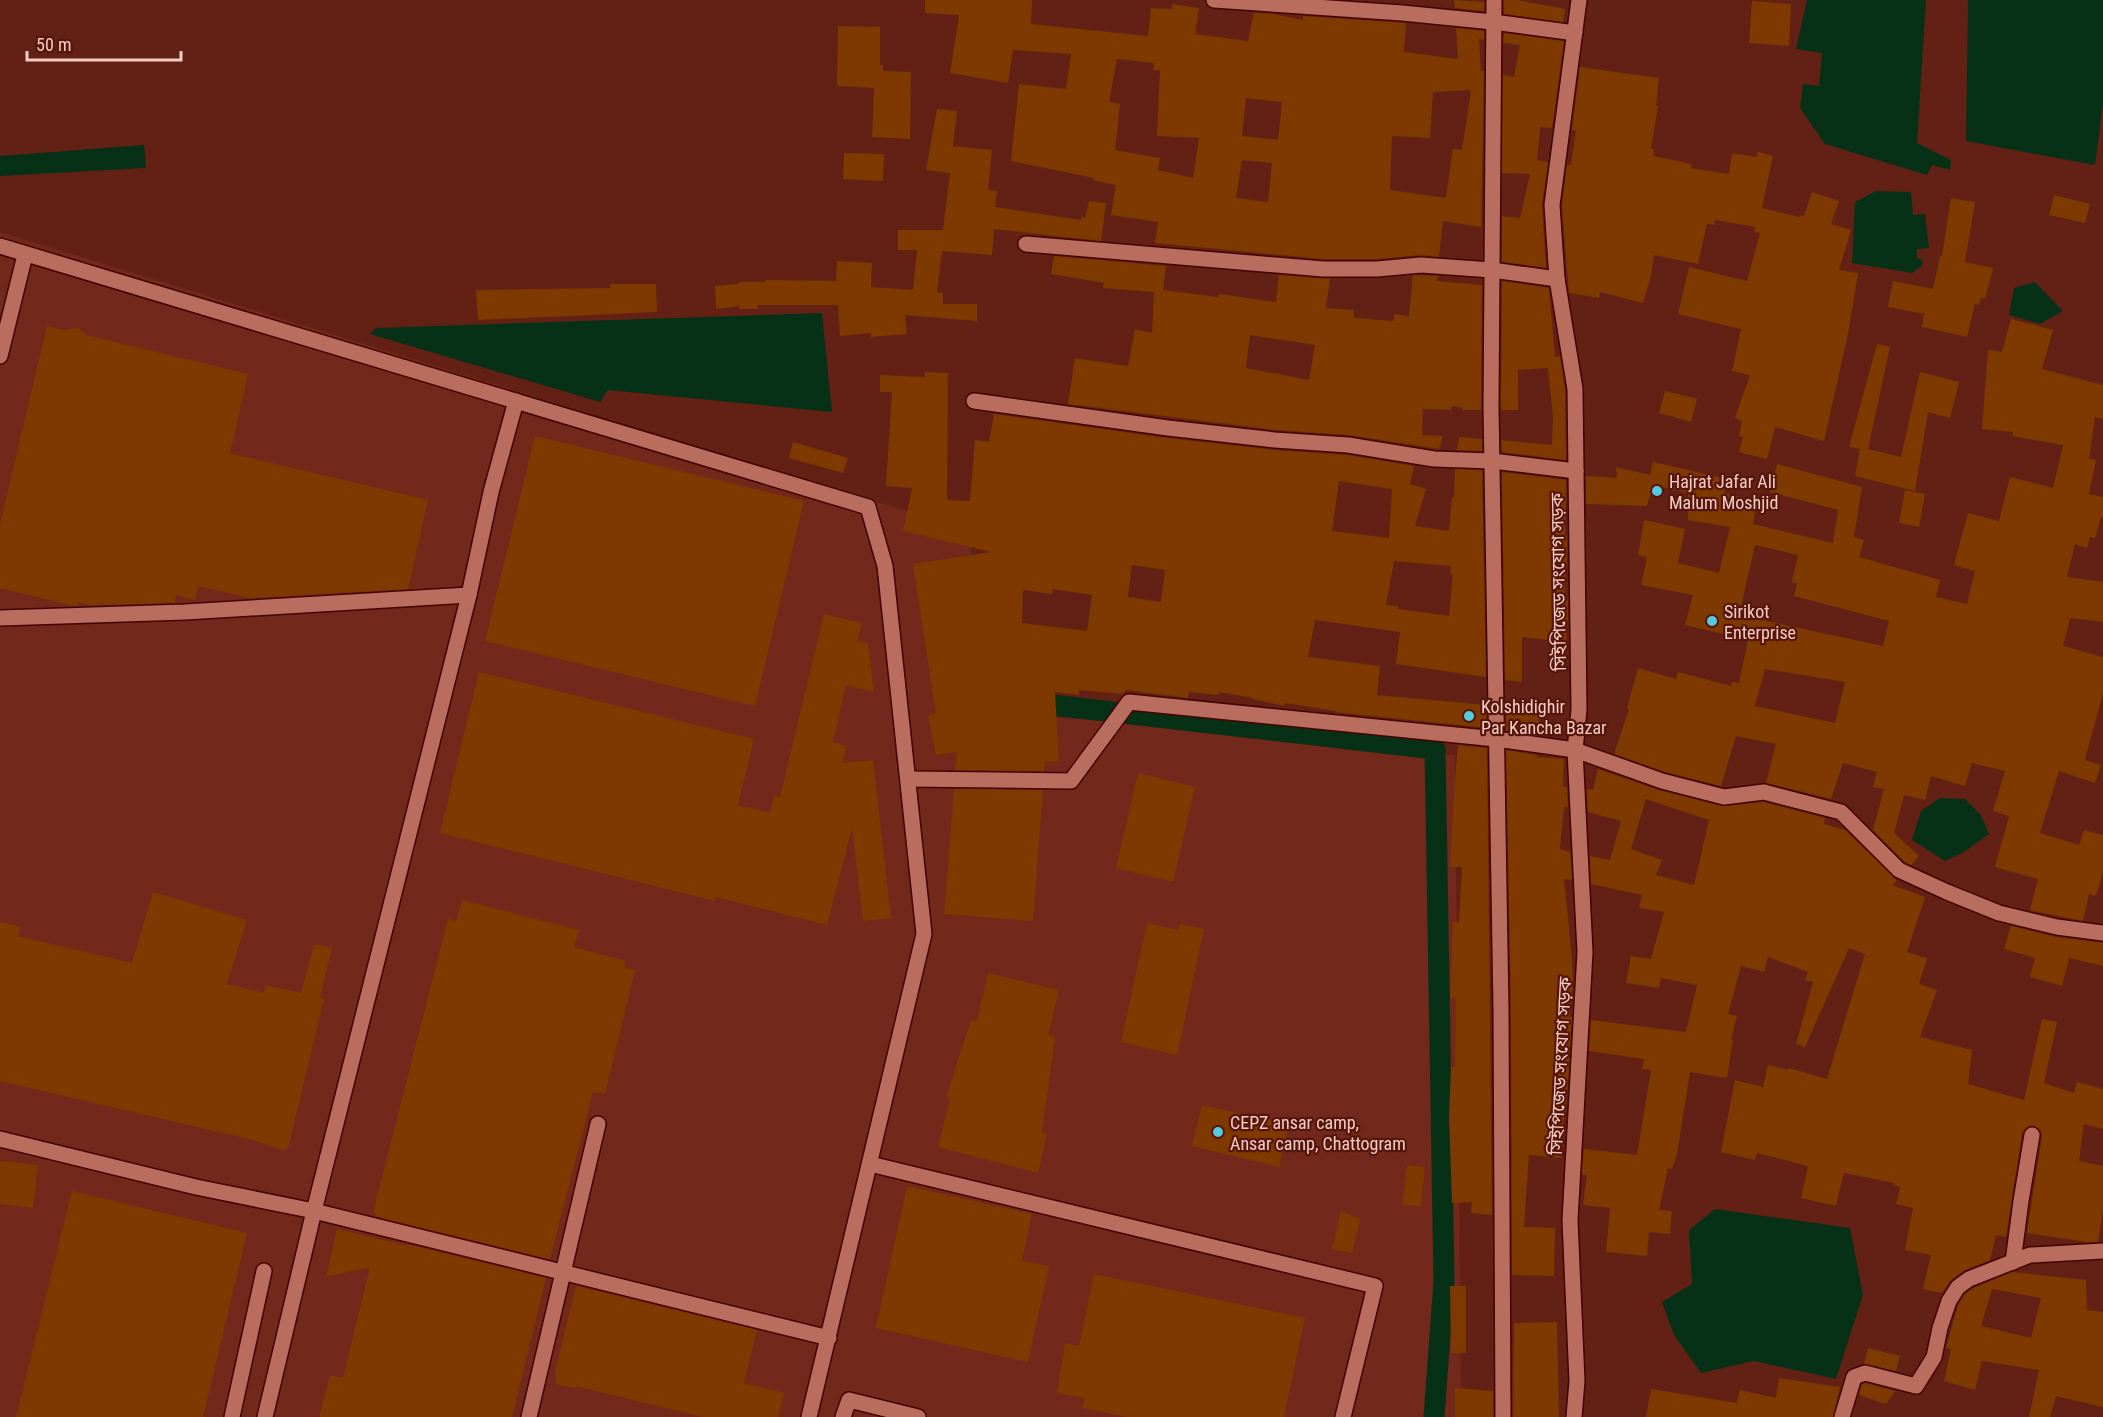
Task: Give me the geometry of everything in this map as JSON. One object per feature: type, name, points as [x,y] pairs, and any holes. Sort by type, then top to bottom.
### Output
[{"type":"street","points":[[1214,0],[1493,22],[1575,33]]},
{"type":"street","points":[[1494,0],[1492,461],[1501,1020],[1503,1417]]},
{"type":"street","name":"সিইপিজেড সংযোগ সড়ক","points":[[1574,1417],[1577,1381],[1570,1220],[1585,952],[1575,750],[1579,710],[1575,389],[1557,279],[1552,205],[1579,0]]},
{"type":"street","points":[[1026,244],[1323,269],[1377,269],[1421,265],[1492,270],[1557,279]]},
{"type":"street","points":[[0,246],[868,507],[885,566],[924,934],[809,1417]]},
{"type":"street","points":[[0,356],[25,255]]},
{"type":"street","points":[[974,400],[1168,428],[1275,440],[1348,445],[1434,459],[1492,461],[1576,471]]},
{"type":"street","points":[[265,1417],[314,1211],[469,595],[491,492],[516,401]]},
{"type":"street","points":[[0,618],[185,612],[469,595]]},
{"type":"street","points":[[908,779],[1071,781],[1130,702],[1496,739],[1575,750],[1662,781],[1724,796],[1764,792],[1840,812],[1899,870],[1999,913],[2056,927],[2103,933]]},
{"type":"street","points":[[529,1417],[598,1124]]},
{"type":"street","points":[[2013,1262],[2032,1135]]},
{"type":"street","points":[[0,1139],[196,1186],[314,1211],[829,1338]]},
{"type":"street","points":[[870,1164],[1375,1286],[1343,1417]]},
{"type":"street","points":[[1842,1417],[1854,1377],[1865,1373],[1916,1386],[1934,1357],[1949,1301],[1958,1287],[1969,1279],[2030,1256],[2103,1251]]},
{"type":"street","points":[[232,1417],[264,1271]]},
{"type":"street","points":[[843,1417],[849,1400],[918,1417]]},
{"type":"shaded area","points":[[1807,0],[1926,0],[1917,143],[1951,160],[1950,170],[1932,165],[1927,175],[1825,144],[1800,108],[1803,84],[1819,86],[1822,53],[1796,49]]},
{"type":"shaded area","points":[[1968,0],[2103,0],[2103,104],[2095,165],[1966,141]]},
{"type":"shaded area","points":[[144,145],[146,168],[0,176],[0,156]]},
{"type":"shaded area","points":[[1876,191],[1911,192],[1913,215],[1925,214],[1929,248],[1917,249],[1917,258],[1922,260],[1922,266],[1912,273],[1852,263],[1855,202]]},
{"type":"shaded area","points":[[0,232],[971,531],[972,713],[1100,720],[1455,755],[1461,1417],[0,1417]]},
{"type":"shaded area","points":[[2035,282],[2063,311],[2040,324],[2009,315],[2014,288]]},
{"type":"shaded area","points":[[822,313],[832,412],[608,390],[600,402],[370,334],[376,328]]},
{"type":"shaded area","points":[[1940,798],[1965,799],[1981,815],[1989,834],[1964,852],[1945,861],[1912,840],[1921,811]]},
{"type":"shaded area","points":[[1715,1209],[1850,1228],[1863,1295],[1836,1379],[1754,1361],[1701,1373],[1674,1335],[1662,1302],[1692,1284],[1689,1230]]},
{"type":"building","points":[[925,0],[1032,0],[1031,24],[1148,36],[1151,8],[1172,9],[1172,4],[1199,8],[1195,34],[1248,41],[1254,13],[1303,20],[1303,16],[1406,23],[1404,52],[1458,59],[1456,28],[1484,31],[1484,40],[1479,39],[1481,71],[1484,71],[1481,227],[1443,221],[1439,257],[1420,255],[1377,259],[1323,259],[1155,243],[1158,222],[1111,215],[1116,185],[1093,180],[1094,178],[1011,161],[1019,84],[1066,89],[1071,54],[1013,50],[1008,83],[950,73],[959,15],[925,13]],"holes":[[[1117,59],[1154,63],[1153,70],[1160,70],[1157,136],[1199,138],[1193,178],[1158,170],[1160,158],[1115,150],[1120,104],[1109,102]],[[1471,90],[1462,150],[1453,149],[1446,198],[1390,190],[1392,136],[1430,138],[1433,92]],[[1246,98],[1282,102],[1278,140],[1242,136]],[[1242,160],[1272,163],[1268,202],[1236,198]]]},
{"type":"building","points":[[1454,0],[1484,2],[1484,11],[1455,8]]},
{"type":"building","points":[[1504,0],[1517,0],[1565,9],[1563,22],[1504,14]]},
{"type":"building","points":[[1752,1],[1791,4],[1789,46],[1749,43]]},
{"type":"building","points":[[838,26],[880,27],[880,65],[883,65],[883,71],[911,72],[910,139],[872,137],[874,88],[837,86]]},
{"type":"building","points":[[1504,33],[1564,41],[1552,128],[1540,127],[1537,160],[1548,162],[1542,205],[1546,268],[1502,262],[1502,216],[1520,218],[1530,174],[1502,173],[1503,75],[1514,77],[1520,45],[1503,43]]},
{"type":"building","points":[[1580,67],[1659,78],[1656,106],[1658,106],[1651,149],[1654,149],[1653,156],[1692,164],[1691,168],[1729,174],[1732,153],[1756,157],[1758,152],[1773,156],[1762,208],[1800,217],[1804,216],[1812,192],[1839,201],[1831,224],[1851,230],[1839,270],[1858,273],[1849,329],[1824,441],[1775,427],[1767,459],[1739,452],[1743,437],[1739,436],[1742,421],[1735,418],[1750,375],[1732,371],[1741,329],[1678,314],[1689,267],[1747,281],[1760,233],[1754,232],[1755,227],[1715,220],[1714,225],[1707,224],[1698,264],[1654,255],[1643,303],[1600,292],[1599,298],[1569,293],[1562,205],[1567,165],[1571,165],[1576,131],[1572,130]]},
{"type":"building","points":[[937,109],[957,111],[953,146],[992,150],[988,190],[997,191],[995,207],[1081,220],[1082,217],[1085,218],[1089,201],[1106,203],[1101,241],[994,229],[992,255],[942,251],[937,292],[943,293],[943,304],[977,304],[977,321],[905,315],[907,334],[871,337],[871,333],[840,336],[838,305],[758,305],[758,309],[739,309],[739,306],[716,309],[715,286],[739,284],[739,282],[765,282],[765,280],[836,281],[837,261],[872,263],[871,287],[913,290],[917,250],[898,250],[898,230],[943,230],[950,173],[926,170]]},
{"type":"building","points":[[844,153],[884,154],[883,181],[843,179]]},
{"type":"building","points":[[2054,195],[2090,204],[2085,223],[2049,215]]},
{"type":"building","points":[[1951,198],[1975,202],[1965,262],[1993,268],[1985,299],[1981,298],[1979,305],[1975,304],[1967,337],[1922,327],[1924,314],[1888,307],[1893,281],[1933,289],[1940,256],[1942,256]]},
{"type":"building","points":[[1054,256],[1166,266],[1163,290],[1218,297],[1219,294],[1276,302],[1279,275],[1330,279],[1326,308],[1354,310],[1354,318],[1394,321],[1394,314],[1409,316],[1413,275],[1438,276],[1437,281],[1482,285],[1481,410],[1462,410],[1462,408],[1452,406],[1451,410],[1423,409],[1422,435],[1443,436],[1439,449],[1349,435],[1276,430],[1068,404],[1075,358],[1128,366],[1135,329],[1152,333],[1154,292],[1103,288],[1104,283],[1051,274]],"holes":[[[1250,335],[1315,345],[1309,380],[1246,368]]]},
{"type":"building","points":[[1502,281],[1549,288],[1555,357],[1560,356],[1565,390],[1566,460],[1502,452],[1501,440],[1552,445],[1553,417],[1548,368],[1518,370],[1518,410],[1501,410]]},
{"type":"building","points":[[610,284],[656,284],[657,312],[478,320],[476,290],[610,288]]},
{"type":"building","points":[[2011,319],[2053,330],[2042,369],[2103,385],[2103,419],[2095,417],[2089,459],[2096,460],[2089,494],[2103,497],[2103,518],[2101,517],[2095,538],[2090,537],[2087,548],[2075,544],[2067,577],[2103,582],[2103,622],[2070,618],[2063,646],[2103,657],[2103,693],[2085,760],[2101,765],[2095,783],[2059,771],[2040,833],[2079,845],[2084,830],[2103,835],[2103,872],[2096,896],[2089,894],[2083,921],[2030,910],[2038,879],[1995,867],[2009,816],[1993,811],[2005,771],[1972,763],[1965,786],[1931,776],[1925,800],[1904,795],[1894,833],[1919,856],[1911,865],[1905,862],[1873,830],[1884,789],[1873,787],[1877,772],[1843,763],[1831,799],[1766,783],[1776,744],[1736,736],[1721,786],[1665,772],[1614,754],[1629,709],[1627,708],[1638,668],[1676,679],[1678,672],[1731,686],[1732,682],[1739,683],[1748,640],[1685,625],[1693,595],[1641,585],[1647,557],[1638,555],[1644,520],[1685,529],[1678,563],[1719,573],[1730,527],[1688,520],[1688,493],[1653,485],[1647,506],[1586,504],[1586,476],[1617,478],[1616,467],[1650,475],[1653,462],[1727,479],[1724,493],[1757,501],[1753,524],[1833,543],[1838,510],[1770,492],[1777,464],[1862,487],[1854,537],[1864,540],[1859,557],[1940,580],[1936,597],[1967,604],[1975,571],[1954,565],[1968,513],[1999,521],[2010,477],[2053,488],[2063,445],[2012,436],[2013,432],[1982,429],[1988,350],[2002,352]],"holes":[[[1755,545],[1798,555],[1792,582],[1797,583],[1794,596],[1889,621],[1883,646],[1739,615]],[[1765,669],[1845,682],[1835,723],[1755,706]]]},
{"type":"building","points":[[47,326],[63,330],[78,328],[86,335],[248,374],[230,453],[428,500],[408,589],[250,598],[198,586],[195,600],[176,595],[175,603],[90,605],[78,602],[78,606],[74,606],[0,588],[0,524]]},
{"type":"building","points":[[1877,344],[1890,347],[1868,449],[1901,457],[1920,372],[1959,382],[1950,418],[1928,412],[1915,491],[1855,476],[1860,449],[1849,447]]},
{"type":"building","points":[[925,372],[948,373],[947,500],[970,501],[975,440],[989,442],[994,414],[1167,438],[1274,450],[1347,455],[1414,466],[1410,484],[1426,489],[1415,526],[1449,531],[1455,469],[1482,470],[1486,677],[1396,664],[1400,632],[1315,620],[1308,657],[1380,666],[1377,695],[1486,705],[1487,728],[1335,712],[1285,703],[1284,706],[1219,692],[1218,695],[1189,692],[1188,698],[1126,690],[1123,694],[1079,690],[1079,695],[1055,692],[1059,761],[1045,762],[1044,771],[955,770],[957,752],[936,755],[928,715],[936,713],[913,564],[991,552],[903,531],[912,488],[886,486],[892,392],[880,392],[880,375],[925,377]],"holes":[[[1339,481],[1392,489],[1389,538],[1332,531]],[[1394,561],[1451,566],[1450,574],[1453,574],[1449,616],[1398,609],[1398,606],[1386,605]],[[1132,565],[1165,570],[1161,602],[1128,597]],[[1053,589],[1092,595],[1087,631],[1022,623],[1023,590],[1052,594]]]},
{"type":"building","points":[[1665,391],[1697,399],[1691,422],[1659,413]]},
{"type":"building","points":[[535,436],[804,501],[755,706],[485,641]]},
{"type":"building","points":[[1459,437],[1482,439],[1482,451],[1457,450]]},
{"type":"building","points":[[793,442],[848,458],[843,473],[789,458]]},
{"type":"building","points":[[1502,472],[1566,480],[1567,561],[1564,599],[1568,600],[1568,618],[1566,642],[1522,637],[1522,682],[1505,680]]},
{"type":"building","points":[[1905,490],[1925,494],[1919,527],[1899,523]]},
{"type":"building","points":[[824,614],[862,623],[857,641],[868,643],[874,692],[846,685],[833,742],[846,746],[843,763],[873,760],[891,918],[863,921],[852,828],[827,925],[716,897],[715,901],[440,833],[479,672],[754,739],[738,805],[770,813],[774,796],[780,797]]},
{"type":"building","points":[[1506,707],[1539,710],[1538,735],[1506,731]]},
{"type":"building","points":[[1458,745],[1487,748],[1492,1215],[1471,1213],[1472,1202],[1452,1203],[1449,1116],[1451,1067],[1455,1067],[1456,999],[1450,998],[1453,922],[1459,922],[1462,867],[1450,867]]},
{"type":"building","points":[[1506,750],[1537,755],[1537,757],[1564,759],[1563,786],[1567,787],[1568,807],[1564,807],[1560,849],[1570,852],[1572,880],[1564,879],[1573,981],[1569,1017],[1572,1017],[1566,1112],[1559,1138],[1563,1139],[1561,1158],[1529,1155],[1524,1227],[1555,1228],[1554,1276],[1512,1275],[1511,1009]]},
{"type":"building","points":[[1598,769],[1659,790],[1722,806],[1763,802],[1825,818],[1824,824],[1845,830],[1897,880],[1892,885],[1925,897],[1907,952],[1927,958],[1919,984],[1937,990],[1920,1037],[1972,1050],[1968,1084],[2024,1100],[2042,1019],[2057,1022],[2044,1083],[2074,1093],[2077,1082],[2103,1089],[2103,1129],[2084,1124],[2079,1161],[2103,1166],[2103,1209],[2098,1242],[2027,1233],[2042,1137],[2041,1131],[2034,1126],[2028,1126],[2022,1133],[2006,1237],[1996,1235],[1990,1260],[1963,1271],[1950,1281],[1942,1293],[1923,1289],[1931,1255],[1905,1250],[1913,1208],[1896,1204],[1900,1187],[1893,1185],[1894,1183],[1844,1173],[1836,1206],[1801,1198],[1808,1167],[1804,1165],[1757,1153],[1755,1160],[1721,1152],[1735,1080],[1763,1087],[1768,1065],[1788,1070],[1789,1068],[1827,1079],[1865,954],[1849,948],[1805,1047],[1796,1044],[1813,982],[1805,980],[1808,972],[1768,957],[1764,972],[1741,966],[1728,1014],[1737,1016],[1731,1040],[1733,1040],[1727,1078],[1690,1072],[1677,1154],[1672,1169],[1668,1168],[1659,1210],[1672,1211],[1670,1234],[1649,1232],[1647,1256],[1606,1252],[1610,1208],[1583,1205],[1587,1175],[1582,1175],[1584,1149],[1637,1155],[1651,1070],[1642,1069],[1644,1059],[1589,1051],[1591,1020],[1686,1032],[1697,985],[1661,978],[1659,988],[1626,983],[1631,956],[1651,959],[1664,912],[1639,908],[1642,895],[1591,884],[1590,856],[1610,860],[1621,821],[1588,812],[1587,789],[1593,790]],"holes":[[[1646,799],[1709,820],[1694,885],[1656,875],[1662,860],[1631,849]]]},
{"type":"building","points":[[1138,773],[1195,787],[1173,882],[1116,868]]},
{"type":"building","points":[[954,789],[1043,790],[1033,921],[944,914]]},
{"type":"building","points":[[153,892],[247,920],[227,984],[264,993],[266,985],[301,993],[314,944],[332,948],[320,998],[324,999],[288,1148],[285,1151],[253,1140],[0,1081],[0,922],[21,927],[18,936],[132,963]]},
{"type":"building","points":[[462,900],[579,930],[574,947],[626,961],[624,967],[635,970],[605,1094],[593,1092],[550,1259],[378,1217],[373,1212],[448,919],[456,921]]},
{"type":"building","points":[[1147,923],[1178,930],[1180,924],[1204,929],[1177,1055],[1121,1042]]},
{"type":"building","points":[[2011,926],[2056,937],[2103,943],[2103,966],[2069,958],[2062,986],[2030,977],[2035,958],[2004,949]]},
{"type":"building","points":[[988,973],[1059,990],[1048,1035],[1055,1037],[1042,1132],[1047,1133],[1038,1173],[938,1147],[950,1098],[946,1097],[971,1020],[977,1021]]},
{"type":"building","points":[[1202,1105],[1289,1125],[1279,1167],[1192,1146]]},
{"type":"building","points":[[0,1161],[38,1165],[33,1208],[0,1204]]},
{"type":"building","points":[[1407,1165],[1425,1167],[1421,1206],[1402,1205]]},
{"type":"building","points":[[907,1186],[1032,1214],[1022,1261],[1049,1266],[1028,1362],[876,1328]]},
{"type":"building","points":[[72,1191],[247,1233],[203,1417],[16,1417]]},
{"type":"building","points":[[1341,1211],[1360,1219],[1352,1253],[1332,1249]]},
{"type":"building","points":[[337,1229],[546,1278],[512,1417],[319,1417],[330,1375],[343,1378],[370,1267],[326,1277]]},
{"type":"building","points":[[2012,1272],[2086,1280],[2087,1310],[2103,1312],[2103,1407],[2056,1396],[2050,1417],[2029,1417],[2039,1370],[1982,1361],[1975,1390],[1944,1381],[1951,1349],[1946,1348],[1958,1305],[1965,1294]],"holes":[[[1992,1289],[2041,1298],[2031,1338],[1981,1326]]]},
{"type":"building","points":[[1094,1274],[1305,1318],[1284,1417],[1126,1417],[1082,1408],[1085,1398],[1057,1393],[1065,1343],[1079,1346]]},
{"type":"building","points":[[576,1286],[757,1330],[744,1383],[784,1393],[778,1417],[703,1417],[576,1386],[576,1388],[556,1384],[555,1372]]},
{"type":"building","points":[[1450,1286],[1466,1286],[1466,1353],[1451,1353]]},
{"type":"building","points":[[1557,1322],[1559,1417],[1513,1417],[1514,1323]]},
{"type":"building","points":[[1868,1348],[1900,1356],[1896,1371],[1864,1364]]},
{"type":"building","points":[[1779,1378],[1840,1387],[1833,1417],[1646,1417],[1651,1389],[1737,1403],[1740,1390],[1776,1398]]},
{"type":"building","points":[[1866,1383],[1895,1391],[1886,1404],[1859,1395],[1862,1384]]},
{"type":"building","points":[[1455,1388],[1493,1391],[1493,1417],[1455,1417]]},
{"type":"waterway","points":[[1035,703],[1435,749],[1444,1281],[1434,1417]]},
{"type":"place","name":"Hajrat Jafar Ali Malum Moshjid","points":[[1657,491]]},
{"type":"place","name":"Sirikot Enterprise","points":[[1712,621]]},
{"type":"place","name":"Kolshidighir Par Kancha Bazar","points":[[1469,716]]},
{"type":"place","name":"CEPZ ansar camp, Ansar camp, Chattogram","points":[[1218,1132]]}]
